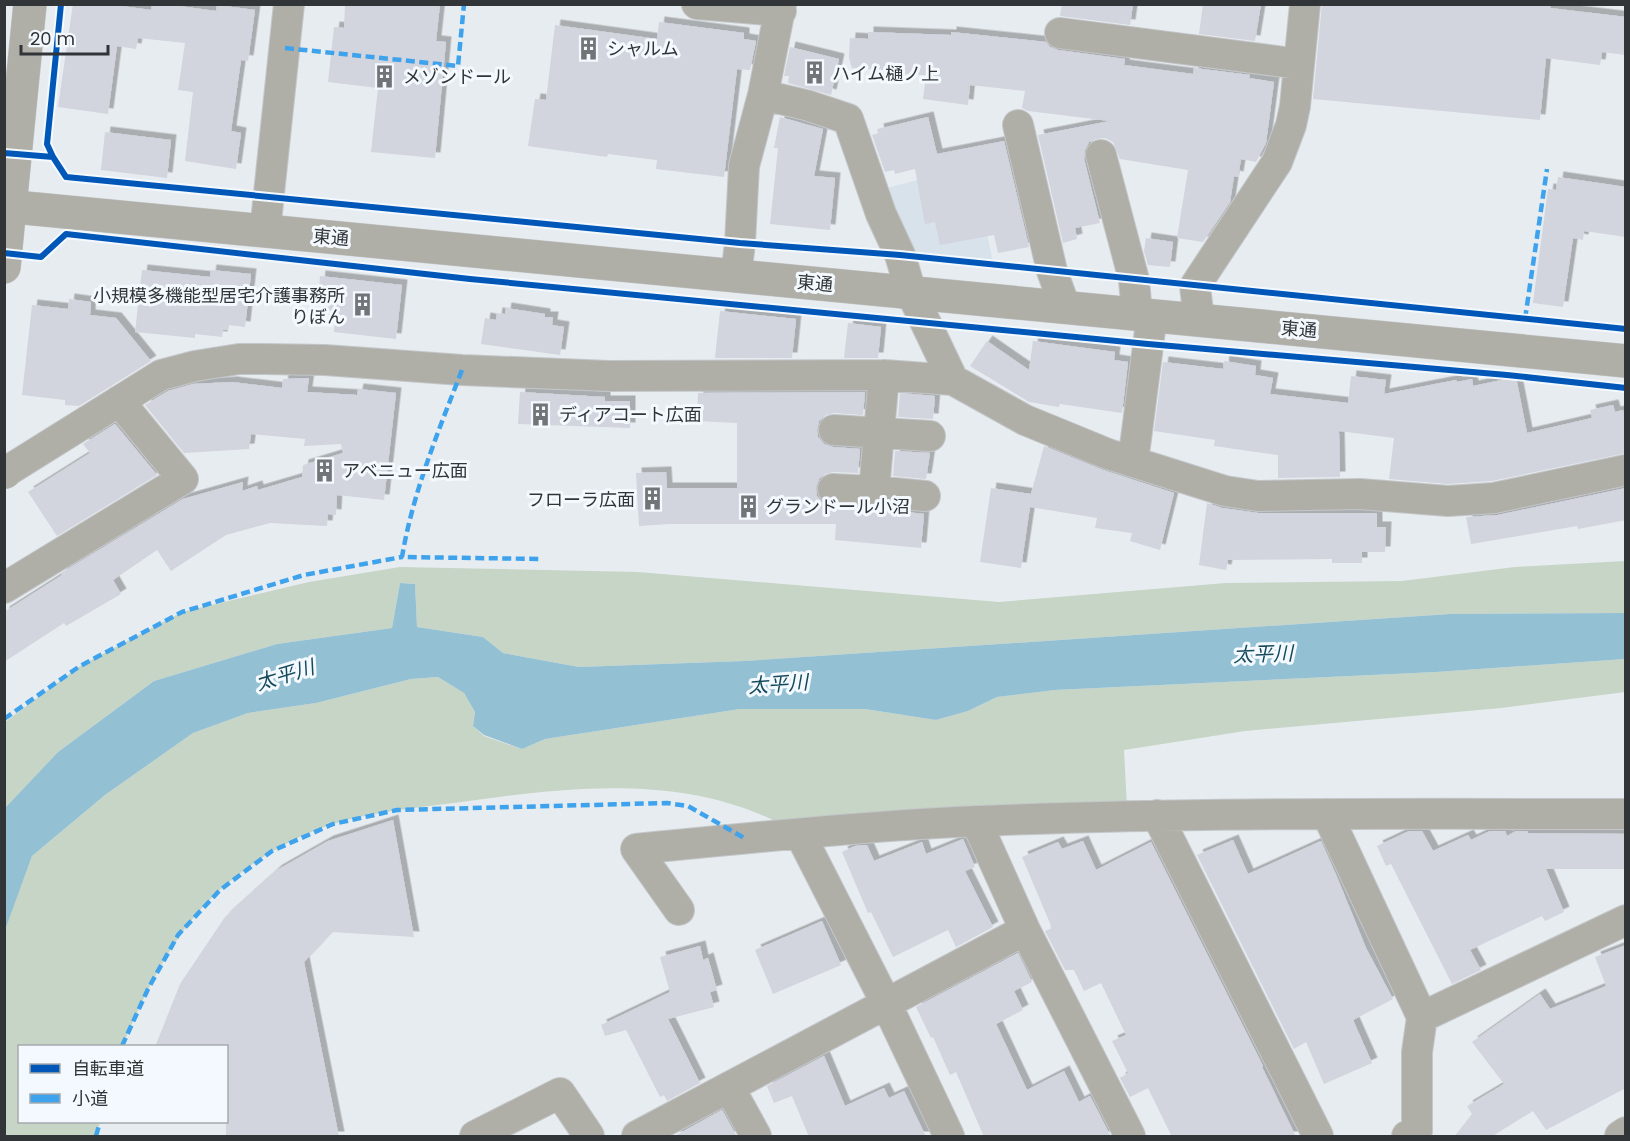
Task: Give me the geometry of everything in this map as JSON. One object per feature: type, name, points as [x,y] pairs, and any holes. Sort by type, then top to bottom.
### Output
[{"type":"street","points":[[4,267],[8,206],[30,4]]},
{"type":"street","points":[[265,231],[290,4]]},
{"type":"street","points":[[697,4],[781,8],[763,95],[744,166],[736,276]]},
{"type":"street","points":[[1199,320],[1195,286],[1277,162],[1291,125],[1305,4]]},
{"type":"street","points":[[1060,33],[1299,64]]},
{"type":"street","points":[[763,95],[806,105],[848,119],[881,214],[900,255],[911,292],[953,380]]},
{"type":"street","points":[[1018,125],[1052,271],[1065,307]]},
{"type":"street","points":[[1101,155],[1144,315],[1133,462]]},
{"type":"street","name":"東通","points":[[8,206],[1626,361]]},
{"type":"street","points":[[5,472],[161,375],[195,366],[239,359],[325,360],[462,370],[609,376],[884,375],[953,380],[1025,420],[1108,454],[1225,491],[1258,496],[1360,494],[1448,501],[1494,498],[1626,470]]},
{"type":"street","points":[[874,491],[884,375]]},
{"type":"street","points":[[4,588],[183,479],[119,401]]},
{"type":"street","points":[[834,430],[930,436]]},
{"type":"street","points":[[833,489],[925,496]]},
{"type":"street","points":[[1327,814],[1422,1017],[1417,1052],[1417,1132],[1407,1137]]},
{"type":"street","points":[[679,910],[636,849],[976,821],[1157,815],[1626,814]]},
{"type":"street","points":[[1157,815],[1318,1137]]},
{"type":"street","points":[[976,821],[1024,930],[1130,1137]]},
{"type":"street","points":[[800,834],[886,1003],[949,1137]]},
{"type":"street","points":[[1422,1017],[1626,920]]},
{"type":"street","points":[[637,1137],[1024,930]]},
{"type":"street","points":[[729,1087],[756,1137]]},
{"type":"street","points":[[475,1137],[560,1093],[589,1137]]},
{"type":"street","points":[[1620,1137],[1626,1132]]},
{"type":"shaded area","points":[[972,165],[993,262],[908,254],[880,190]]},
{"type":"green space","points":[[1625,561],[1625,613],[1450,614],[744,661],[579,667],[503,653],[483,637],[417,627],[415,584],[400,583],[392,628],[277,644],[154,681],[58,752],[5,808],[5,722],[80,666],[182,612],[309,582],[400,567],[638,572],[999,602],[1226,583],[1402,581],[1515,567]]},
{"type":"green space","points":[[1625,659],[1625,692],[1501,708],[1245,731],[1124,750],[1127,807],[779,823],[740,807],[701,796],[660,790],[619,788],[577,789],[495,797],[362,816],[333,824],[288,843],[259,860],[232,879],[203,906],[188,924],[163,963],[122,1045],[18,1045],[18,1123],[100,1123],[96,1136],[5,1136],[4,930],[32,856],[105,795],[193,733],[248,713],[316,703],[411,679],[438,677],[464,693],[475,712],[473,726],[484,736],[522,749],[545,739],[740,709],[865,709],[936,720],[968,711],[997,697],[1055,690],[1436,672]]},
{"type":"water","name":"太平川","points":[[400,583],[415,584],[417,627],[483,637],[503,653],[579,667],[744,661],[1450,614],[1625,613],[1625,659],[1436,672],[1055,690],[997,697],[968,711],[936,720],[865,709],[740,709],[545,739],[522,749],[484,735],[473,726],[475,712],[464,693],[438,677],[411,679],[316,703],[248,713],[193,733],[105,795],[32,856],[5,930],[5,808],[58,752],[154,681],[277,644],[392,628]]},
{"type":"building","points":[[73,4],[106,4],[151,10],[152,4],[164,4],[216,11],[217,5],[255,10],[248,61],[241,60],[231,131],[241,133],[236,169],[185,161],[193,92],[178,90],[185,43],[138,38],[136,49],[117,46],[108,114],[58,107]]},
{"type":"building","points":[[345,4],[440,4],[436,41],[446,42],[435,158],[371,152],[378,88],[328,82],[334,27],[344,28]]},
{"type":"building","points":[[1062,4],[1133,4],[1130,25],[1060,16]]},
{"type":"building","points":[[1203,4],[1261,4],[1255,41],[1199,34]]},
{"type":"building","points":[[1322,4],[1551,4],[1550,8],[1626,17],[1626,55],[1602,52],[1600,65],[1546,58],[1540,120],[1313,99]]},
{"type":"building","points":[[659,22],[744,33],[744,39],[756,41],[750,70],[737,69],[724,177],[656,169],[657,160],[608,154],[607,157],[528,146],[535,99],[546,100],[555,25],[657,39]]},
{"type":"building","points":[[868,32],[951,35],[951,32],[1046,42],[1050,47],[1058,50],[1125,59],[1124,65],[1193,74],[1194,68],[1250,75],[1249,78],[1274,82],[1266,143],[1256,162],[1241,159],[1238,177],[1234,176],[1230,202],[1203,242],[1177,238],[1188,170],[1120,159],[1113,142],[1105,138],[1089,142],[1084,159],[1100,223],[1075,228],[1077,239],[1063,243],[1038,135],[1110,121],[1028,111],[1022,108],[1025,91],[970,85],[968,105],[923,99],[926,75],[852,68],[849,58],[850,38],[868,39]]},
{"type":"building","name":"ハイム樋ノ上","points":[[790,47],[839,59],[831,95],[788,83],[789,76],[784,76]]},
{"type":"building","points":[[780,117],[823,129],[814,176],[835,178],[830,230],[770,224],[778,148],[774,148]]},
{"type":"building","points":[[928,117],[937,154],[1004,141],[1029,247],[998,253],[994,235],[940,245],[935,222],[925,224],[915,169],[895,174],[894,170],[885,172],[872,135],[879,133],[878,129]]},
{"type":"building","points":[[105,132],[171,140],[167,178],[101,170]]},
{"type":"building","points":[[1558,177],[1626,187],[1626,237],[1584,231],[1583,240],[1573,238],[1563,307],[1533,303],[1548,189],[1556,190]]},
{"type":"building","points":[[1146,238],[1173,242],[1170,267],[1148,265],[1144,251]]},
{"type":"building","points":[[142,270],[210,277],[211,270],[251,274],[245,327],[229,325],[228,330],[223,330],[222,337],[195,334],[195,338],[135,332]]},
{"type":"building","name":"小規模多機能型居宅介護事務所 りぼん","points":[[320,276],[402,285],[396,339],[334,332],[336,311],[325,310],[326,301],[318,300]]},
{"type":"building","points":[[69,299],[91,302],[90,315],[116,318],[151,361],[79,406],[65,405],[65,400],[22,395],[32,305],[68,309]]},
{"type":"building","points":[[506,308],[553,317],[552,325],[564,327],[560,355],[481,344],[485,318],[496,320],[497,313],[505,314]]},
{"type":"building","points":[[720,311],[796,319],[792,358],[715,358]]},
{"type":"building","points":[[848,323],[881,327],[878,358],[844,358]]},
{"type":"building","points":[[987,341],[1029,370],[1033,341],[1115,352],[1114,360],[1128,362],[1122,413],[1029,402],[970,366]]},
{"type":"building","points":[[1224,361],[1256,366],[1255,375],[1273,378],[1270,394],[1348,403],[1351,376],[1386,380],[1384,394],[1456,380],[1457,382],[1472,379],[1473,386],[1516,377],[1527,433],[1592,418],[1590,410],[1613,405],[1615,412],[1623,410],[1626,423],[1626,453],[1492,481],[1448,484],[1389,479],[1394,438],[1339,431],[1340,477],[1278,478],[1278,455],[1214,446],[1215,440],[1154,431],[1163,362],[1223,369]]},
{"type":"building","points":[[309,378],[307,392],[357,395],[358,389],[396,393],[384,500],[337,495],[336,515],[328,514],[327,526],[270,523],[226,535],[171,571],[157,550],[113,580],[121,594],[66,626],[64,623],[4,662],[4,612],[62,575],[61,573],[183,499],[243,482],[242,491],[257,486],[258,490],[302,477],[303,465],[343,453],[341,444],[304,446],[305,439],[251,434],[249,449],[184,453],[145,405],[168,391],[193,384],[232,382],[282,388],[283,379]]},
{"type":"building","points":[[520,392],[605,397],[605,401],[630,401],[630,428],[518,424]]},
{"type":"building","points":[[865,392],[863,415],[834,413],[826,415],[819,421],[818,437],[824,444],[860,449],[858,473],[825,474],[819,479],[816,488],[817,496],[823,503],[832,506],[924,514],[921,548],[835,540],[836,524],[639,526],[636,473],[666,472],[667,488],[737,488],[737,423],[697,421],[698,393]]},
{"type":"building","points":[[900,393],[935,396],[933,419],[898,417]]},
{"type":"building","points":[[115,424],[157,475],[57,536],[28,492],[90,453],[83,444]]},
{"type":"building","points":[[1044,446],[1103,470],[1174,493],[1160,550],[1130,541],[1132,533],[1095,528],[1097,518],[1030,507],[1021,568],[980,562],[991,488],[1031,494]]},
{"type":"building","points":[[895,451],[930,453],[926,479],[893,476]]},
{"type":"building","points":[[1626,488],[1626,520],[1471,544],[1466,517],[1498,515]]},
{"type":"building","points":[[1207,503],[1222,508],[1258,513],[1377,513],[1377,527],[1386,527],[1385,552],[1362,552],[1362,563],[1332,563],[1332,559],[1228,560],[1226,570],[1199,565]]},
{"type":"building","points":[[393,820],[414,937],[332,932],[304,962],[339,1137],[226,1137],[228,1045],[156,1045],[180,984],[225,917],[277,870],[328,841]]},
{"type":"building","points":[[1409,831],[1422,831],[1433,851],[1468,835],[1471,840],[1490,831],[1505,831],[1507,836],[1516,831],[1626,834],[1626,869],[1546,869],[1564,912],[1545,921],[1542,916],[1470,950],[1481,970],[1452,984],[1391,864],[1386,866],[1377,846]]},
{"type":"building","points":[[963,839],[975,867],[965,871],[993,927],[956,947],[948,930],[893,957],[871,912],[868,913],[842,852],[855,846],[867,845],[874,861],[922,842],[926,854]]},
{"type":"building","points":[[1233,840],[1248,874],[1321,841],[1366,948],[1393,999],[1353,1020],[1372,1063],[1324,1084],[1306,1042],[1294,1049],[1197,855]]},
{"type":"building","points":[[1083,841],[1096,870],[1151,842],[1296,1137],[1172,1137],[1148,1088],[1130,1097],[1120,1078],[1128,1073],[1112,1041],[1126,1035],[1101,983],[1084,991],[1074,970],[1065,970],[1045,931],[1052,928],[1022,857],[1058,842],[1062,849]]},
{"type":"building","points":[[822,921],[841,965],[773,994],[755,950]]},
{"type":"building","points":[[1626,945],[1626,1088],[1546,1130],[1533,1111],[1491,1137],[1454,1137],[1472,1114],[1467,1106],[1504,1084],[1472,1042],[1540,994],[1550,1009],[1606,986],[1595,957]]},
{"type":"building","points":[[700,946],[703,960],[708,958],[717,990],[710,992],[714,1007],[668,1019],[700,1083],[667,1101],[664,1095],[660,1097],[626,1030],[605,1036],[601,1025],[670,992],[660,957]]},
{"type":"building","points":[[1018,953],[1032,982],[1014,991],[1023,1010],[996,1024],[1027,1090],[1064,1071],[1079,1102],[1090,1096],[1111,1137],[984,1137],[956,1072],[950,1075],[933,1037],[931,1038],[916,1007]]},
{"type":"building","points":[[824,1056],[845,1106],[884,1088],[889,1098],[904,1091],[926,1137],[809,1137],[792,1096],[774,1103],[767,1086]]},
{"type":"building","points":[[722,1110],[737,1137],[673,1137]]},
{"type":"marked path","points":[[285,48],[458,66],[464,4]]},
{"type":"marked path","points":[[1525,319],[1547,169]]},
{"type":"marked path","points":[[462,370],[419,486],[402,557],[542,559]]},
{"type":"marked path","points":[[4,719],[80,666],[182,612],[304,575],[402,557]]},
{"type":"marked path","points":[[122,1045],[148,989],[178,935],[220,890],[272,851],[333,824],[397,810],[667,803],[688,806],[746,839]]},
{"type":"marked path","points":[[96,1136],[100,1123]]},
{"type":"cycle path","points":[[53,157],[47,144],[61,4]]},
{"type":"cycle path","points":[[4,153],[53,157],[66,177],[740,243],[900,255],[1626,329]]},
{"type":"cycle path","points":[[4,253],[41,257],[66,234],[470,279],[1626,388]]},
{"type":"place","name":"シャルム","points":[[589,48]]},
{"type":"place","name":"ハイム樋ノ上","points":[[814,73]]},
{"type":"place","name":"メゾンドール","points":[[385,76]]},
{"type":"place","name":"小規模多機能型居宅介護事務所 りぼん","points":[[363,305]]},
{"type":"place","name":"ディアコート広面","points":[[541,414]]},
{"type":"place","name":"アベニュー広面","points":[[324,470]]},
{"type":"place","name":"フローラ広面","points":[[653,499]]},
{"type":"place","name":"グランドール小沼","points":[[748,506]]}]
